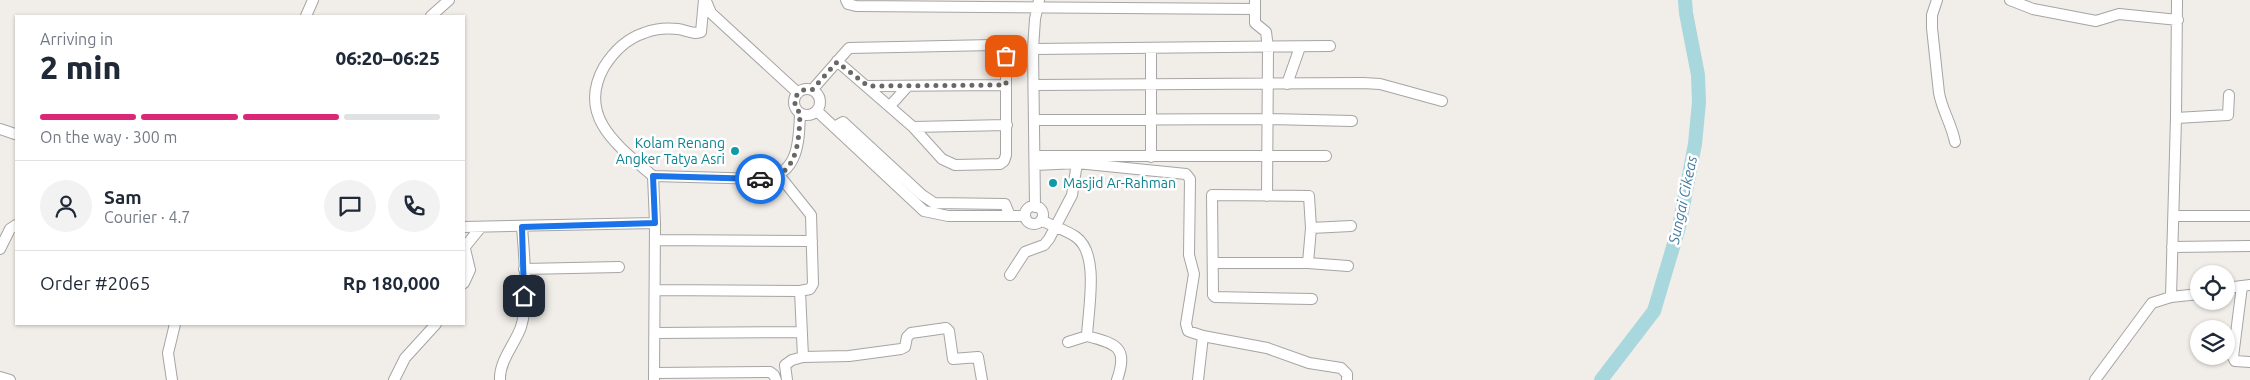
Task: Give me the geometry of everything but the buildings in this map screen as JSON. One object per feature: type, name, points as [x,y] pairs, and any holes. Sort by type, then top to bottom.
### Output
[{"type":"street","points":[[306,15],[313,0]]},
{"type":"street","points":[[432,15],[449,0]]},
{"type":"street","points":[[705,0],[711,13],[798,93]]},
{"type":"street","points":[[705,0],[701,32],[697,34],[678,29],[645,32],[618,47],[595,87],[598,114],[607,134],[653,176],[765,179],[779,175],[790,164],[799,145],[800,113],[794,102],[798,93],[807,89],[816,92],[820,101],[817,111],[808,115],[800,113]]},
{"type":"street","points":[[846,0],[848,4],[856,6],[1255,4],[1256,23],[1266,32],[1268,48],[1266,84],[1267,196]]},
{"type":"street","points":[[1937,0],[1932,15],[1932,28],[1939,93],[1955,142]]},
{"type":"street","points":[[2010,0],[2033,9],[2096,21],[2119,14],[2178,20]]},
{"type":"street","points":[[2171,297],[2177,0]]},
{"type":"street","points":[[1035,4],[1033,49],[1036,206],[1042,212],[1042,220]]},
{"type":"street","points":[[812,90],[849,48],[994,45],[1006,50],[1007,125],[1004,161],[1000,164],[955,165],[942,159],[913,126],[868,86],[837,62]]},
{"type":"street","points":[[1033,49],[1330,46]]},
{"type":"street","points":[[1287,84],[1300,47]]},
{"type":"street","points":[[1151,49],[1151,157]]},
{"type":"street","points":[[1034,85],[1380,84],[1442,101]]},
{"type":"street","points":[[868,86],[1006,85]]},
{"type":"street","points":[[890,106],[907,87]]},
{"type":"street","points":[[2176,118],[2228,116],[2229,94]]},
{"type":"street","points":[[817,111],[924,211],[948,216],[1025,216]]},
{"type":"street","points":[[1034,120],[1152,121],[1267,119],[1352,121]]},
{"type":"street","points":[[834,127],[843,122],[930,201],[1005,204],[1010,216]]},
{"type":"street","points":[[913,126],[1007,125]]},
{"type":"street","points":[[0,129],[15,134]]},
{"type":"street","points":[[867,158],[874,150]]},
{"type":"street","points":[[1035,161],[1151,157],[1326,156]]},
{"type":"street","points":[[1035,161],[1175,172],[1190,176],[1189,255],[1194,274],[1186,324],[1188,332],[1252,345],[1309,363],[1341,368],[1348,374],[1347,380]]},
{"type":"street","points":[[1010,275],[1025,252],[1044,245],[1056,228],[1072,195],[1077,163]]},
{"type":"street","points":[[655,290],[810,289],[813,284],[810,211],[779,175]]},
{"type":"street","points":[[653,176],[655,223],[654,377],[770,372],[776,380]]},
{"type":"street","points":[[896,186],[904,177]]},
{"type":"street","points":[[1308,263],[1311,228],[1309,196],[1208,195],[1214,263],[1213,295],[1215,297],[1312,299]]},
{"type":"street","points":[[948,203],[948,216]]},
{"type":"street","points":[[1036,206],[1030,207],[1026,211],[1027,221],[1037,224],[1042,220]]},
{"type":"street","points":[[2174,216],[2250,216]]},
{"type":"street","points":[[1042,220],[1076,236],[1084,244],[1090,257],[1087,336]]},
{"type":"street","points":[[465,227],[655,223]]},
{"type":"street","points":[[0,249],[10,229],[15,225]]},
{"type":"street","points":[[1311,228],[1351,226]]},
{"type":"street","points":[[500,380],[500,371],[523,319],[524,269],[522,227]]},
{"type":"street","points":[[465,247],[481,228]]},
{"type":"street","points":[[655,240],[812,241]]},
{"type":"street","points":[[2172,247],[2250,246]]},
{"type":"street","points":[[465,252],[470,270],[465,281]]},
{"type":"street","points":[[1214,263],[1308,263],[1348,266]]},
{"type":"street","points":[[524,269],[619,267]]},
{"type":"street","points":[[2246,286],[2233,357],[2235,361],[2250,362]]},
{"type":"street","points":[[800,290],[803,357]]},
{"type":"street","points":[[2095,380],[2152,303],[2171,297],[2190,295]]},
{"type":"street","points":[[172,380],[168,353],[175,325]]},
{"type":"street","points":[[394,380],[405,358],[435,325]]},
{"type":"street","points":[[787,380],[785,366],[792,360],[803,357],[849,356],[901,349],[905,347],[907,337],[911,334],[946,328],[949,331],[953,359],[978,357],[982,380]]},
{"type":"street","points":[[655,334],[801,332]]},
{"type":"street","points":[[1068,342],[1087,336],[1109,344],[1122,353],[1122,363],[1116,380]]},
{"type":"street","points":[[1198,380],[1203,336]]},
{"type":"street","points":[[0,377],[10,380]]},
{"type":"waterway","name":"Sungai Cikeas","points":[[1601,380],[1654,311],[1679,227],[1695,144],[1699,102],[1698,75],[1685,0]]},
{"type":"way so far","points":[[760,179],[779,175],[790,164],[799,145],[800,113],[795,107],[795,97],[802,90],[812,90],[837,62],[868,86],[1006,85],[1006,56]]},
{"type":"place","name":"Kolam Renang Angker Tatya Asri","points":[[735,151]]},
{"type":"place","name":"Masjid Ar-Rahman","points":[[1053,183]]},
{"type":"route","points":[[524,296],[522,227],[655,223],[653,176],[760,179]]}]
